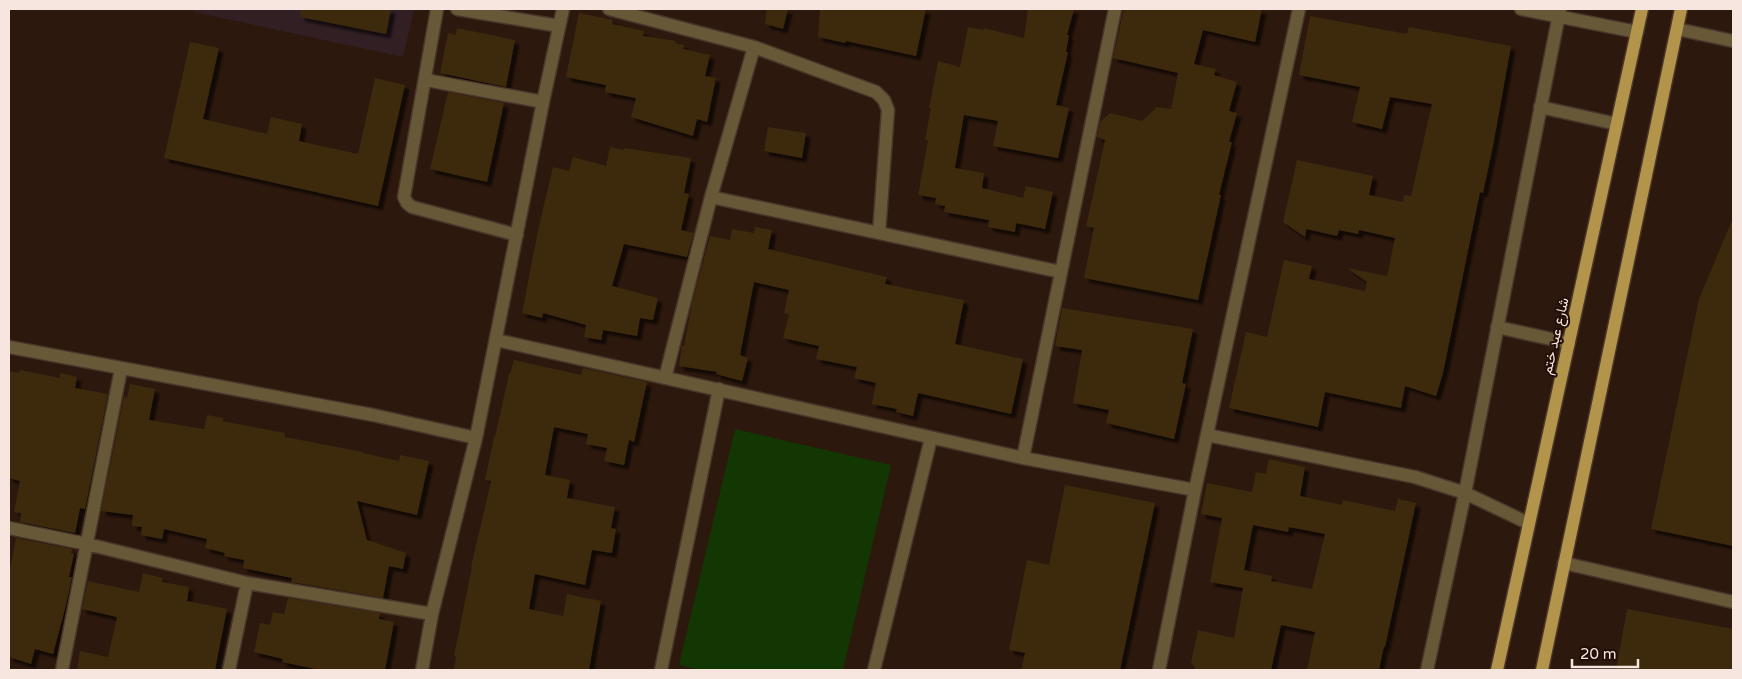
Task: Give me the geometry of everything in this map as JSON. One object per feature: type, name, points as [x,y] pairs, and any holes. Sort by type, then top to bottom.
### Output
[{"type":"main road","name":"شارع عبد ختم","points":[[1497,670],[1642,9]]},
{"type":"main road","points":[[1542,670],[1682,9]]},
{"type":"street","points":[[437,9],[404,198],[412,208],[517,235]]},
{"type":"street","points":[[457,9],[559,26]]},
{"type":"street","points":[[422,670],[432,614],[476,438],[563,9]]},
{"type":"street","points":[[609,9],[754,47],[876,92],[884,100],[888,110],[879,232]]},
{"type":"street","points":[[1023,458],[1115,9]]},
{"type":"street","points":[[1159,670],[1195,490],[1299,9]]},
{"type":"street","points":[[1521,9],[1559,13],[1637,32]]},
{"type":"street","points":[[1427,670],[1465,493],[1559,13]]},
{"type":"street","points":[[1677,29],[1733,42]]},
{"type":"street","points":[[664,378],[711,197],[754,47]]},
{"type":"street","points":[[426,80],[543,102]]},
{"type":"street","points":[[1540,107],[1617,124]]},
{"type":"street","points":[[711,197],[1062,272]]},
{"type":"street","points":[[1497,328],[1569,343]]},
{"type":"street","points":[[496,340],[1023,458],[1195,490]]},
{"type":"street","points":[[9,346],[121,369],[373,415],[476,438]]},
{"type":"street","points":[[62,670],[121,369]]},
{"type":"street","points":[[661,670],[719,390]]},
{"type":"street","points":[[1207,435],[1415,477],[1465,493],[1528,523]]},
{"type":"street","points":[[874,670],[931,438]]},
{"type":"street","points":[[9,528],[87,544],[247,583],[432,614]]},
{"type":"street","points":[[1564,563],[1733,602]]},
{"type":"street","points":[[229,670],[247,583]]},
{"type":"shaded area","points":[[195,9],[414,9],[403,57],[194,12]]},
{"type":"green space","points":[[735,429],[891,465],[843,670],[700,670],[679,665]]},
{"type":"building","points":[[301,9],[391,9],[386,34],[300,17]]},
{"type":"building","points":[[767,9],[788,9],[783,29],[765,24]]},
{"type":"building","points":[[820,9],[926,9],[916,56],[818,37]]},
{"type":"building","points":[[1028,9],[1074,9],[1067,35],[1069,35],[1066,52],[1068,52],[1056,105],[1069,108],[1058,158],[993,146],[998,121],[964,115],[955,168],[984,173],[982,188],[1023,198],[1026,186],[1053,192],[1045,229],[1016,223],[1015,232],[988,227],[989,220],[944,212],[945,206],[935,204],[936,198],[918,195],[928,140],[925,140],[931,108],[929,108],[938,61],[960,67],[968,27],[983,30],[984,28],[1024,38]]},
{"type":"building","points":[[1124,9],[1262,9],[1255,42],[1203,30],[1194,64],[1216,69],[1214,75],[1237,82],[1229,111],[1237,113],[1229,142],[1232,142],[1219,195],[1221,195],[1198,300],[1084,278],[1094,228],[1086,226],[1105,140],[1097,137],[1100,122],[1110,113],[1142,121],[1157,107],[1171,109],[1178,73],[1113,58]]},
{"type":"building","points":[[579,13],[613,20],[612,24],[644,31],[643,36],[676,41],[675,43],[684,45],[683,49],[710,55],[705,76],[716,78],[707,122],[697,119],[693,136],[631,117],[636,98],[605,92],[606,85],[566,77]]},
{"type":"building","points":[[1310,16],[1407,34],[1409,27],[1511,46],[1483,193],[1480,192],[1443,373],[1436,396],[1405,386],[1401,408],[1325,392],[1318,427],[1229,408],[1246,332],[1267,337],[1284,260],[1312,266],[1309,279],[1365,291],[1367,282],[1347,268],[1387,276],[1395,238],[1359,230],[1358,234],[1339,230],[1337,236],[1306,229],[1305,237],[1283,222],[1297,160],[1373,176],[1369,195],[1403,202],[1404,195],[1411,196],[1432,104],[1390,97],[1382,129],[1352,122],[1360,87],[1299,75]]},
{"type":"building","points":[[457,28],[515,40],[506,87],[440,73],[448,33],[456,35]]},
{"type":"building","points":[[190,42],[219,48],[203,119],[267,134],[271,117],[302,124],[299,141],[358,154],[375,78],[405,85],[378,206],[164,158]]},
{"type":"building","points":[[448,92],[504,103],[487,182],[430,169]]},
{"type":"building","points":[[768,127],[806,133],[802,158],[764,151]]},
{"type":"building","points":[[610,147],[691,158],[684,193],[689,194],[681,230],[694,233],[687,257],[624,244],[612,286],[658,298],[653,320],[640,318],[637,336],[603,330],[601,340],[584,337],[586,325],[543,313],[542,318],[522,313],[538,230],[553,167],[569,171],[573,157],[606,166]]},
{"type":"building","points":[[1733,218],[1733,546],[1651,529],[1699,299]]},
{"type":"building","points":[[755,227],[772,230],[768,249],[887,277],[885,284],[964,300],[955,344],[1023,359],[1011,414],[918,393],[913,416],[896,412],[897,409],[872,404],[876,383],[854,378],[857,367],[816,359],[819,346],[783,338],[789,314],[784,313],[789,290],[754,282],[740,355],[748,358],[742,381],[716,374],[717,372],[679,366],[692,303],[710,236],[730,240],[732,229],[754,233]]},
{"type":"building","points":[[1062,308],[1193,329],[1182,383],[1186,384],[1174,439],[1106,423],[1109,410],[1073,403],[1082,350],[1055,346]]},
{"type":"building","points":[[514,360],[581,375],[583,368],[647,382],[634,442],[629,440],[624,465],[604,461],[607,448],[586,444],[588,434],[554,427],[545,475],[570,480],[567,498],[615,507],[611,528],[616,529],[612,553],[592,550],[585,585],[535,574],[529,609],[563,616],[567,594],[601,601],[589,670],[454,670],[456,657],[454,656],[471,567],[491,481],[485,480],[509,374]]},
{"type":"building","points":[[20,370],[60,378],[60,373],[77,377],[75,388],[108,394],[85,509],[80,508],[75,533],[20,522],[21,513],[14,512],[20,481],[9,478],[9,371],[19,373]]},
{"type":"building","points":[[130,384],[155,389],[149,420],[204,429],[207,415],[223,418],[222,421],[285,433],[285,437],[399,461],[400,455],[429,461],[417,515],[357,501],[367,540],[406,553],[403,569],[389,566],[383,598],[291,582],[292,578],[243,568],[244,560],[224,556],[225,553],[205,548],[207,539],[164,529],[162,539],[141,535],[142,527],[132,526],[133,515],[101,511],[124,397],[127,398]]},
{"type":"building","points":[[1269,459],[1305,467],[1300,496],[1342,505],[1343,500],[1395,511],[1398,499],[1416,503],[1379,670],[1307,670],[1315,632],[1281,625],[1271,670],[1196,670],[1191,662],[1198,630],[1234,638],[1243,588],[1210,582],[1222,518],[1201,514],[1207,483],[1252,492],[1256,472],[1266,474]],"holes":[[[1253,525],[1288,532],[1289,527],[1325,534],[1312,589],[1271,581],[1272,576],[1244,570]]]},
{"type":"building","points":[[1065,485],[1155,503],[1120,670],[1021,670],[1025,653],[1009,650],[1027,560],[1049,565]]},
{"type":"building","points":[[16,538],[72,549],[71,553],[74,554],[69,577],[72,577],[53,654],[35,649],[31,664],[9,657],[9,574]]},
{"type":"building","points":[[143,573],[163,578],[162,582],[189,587],[187,601],[227,609],[215,670],[77,670],[80,651],[108,657],[117,617],[82,609],[88,581],[139,592]]},
{"type":"building","points":[[288,598],[380,613],[379,619],[394,622],[385,670],[320,670],[282,662],[283,659],[254,652],[260,623],[270,625],[273,612],[284,614]]},
{"type":"building","points":[[1627,609],[1733,629],[1733,670],[1616,670]]}]
